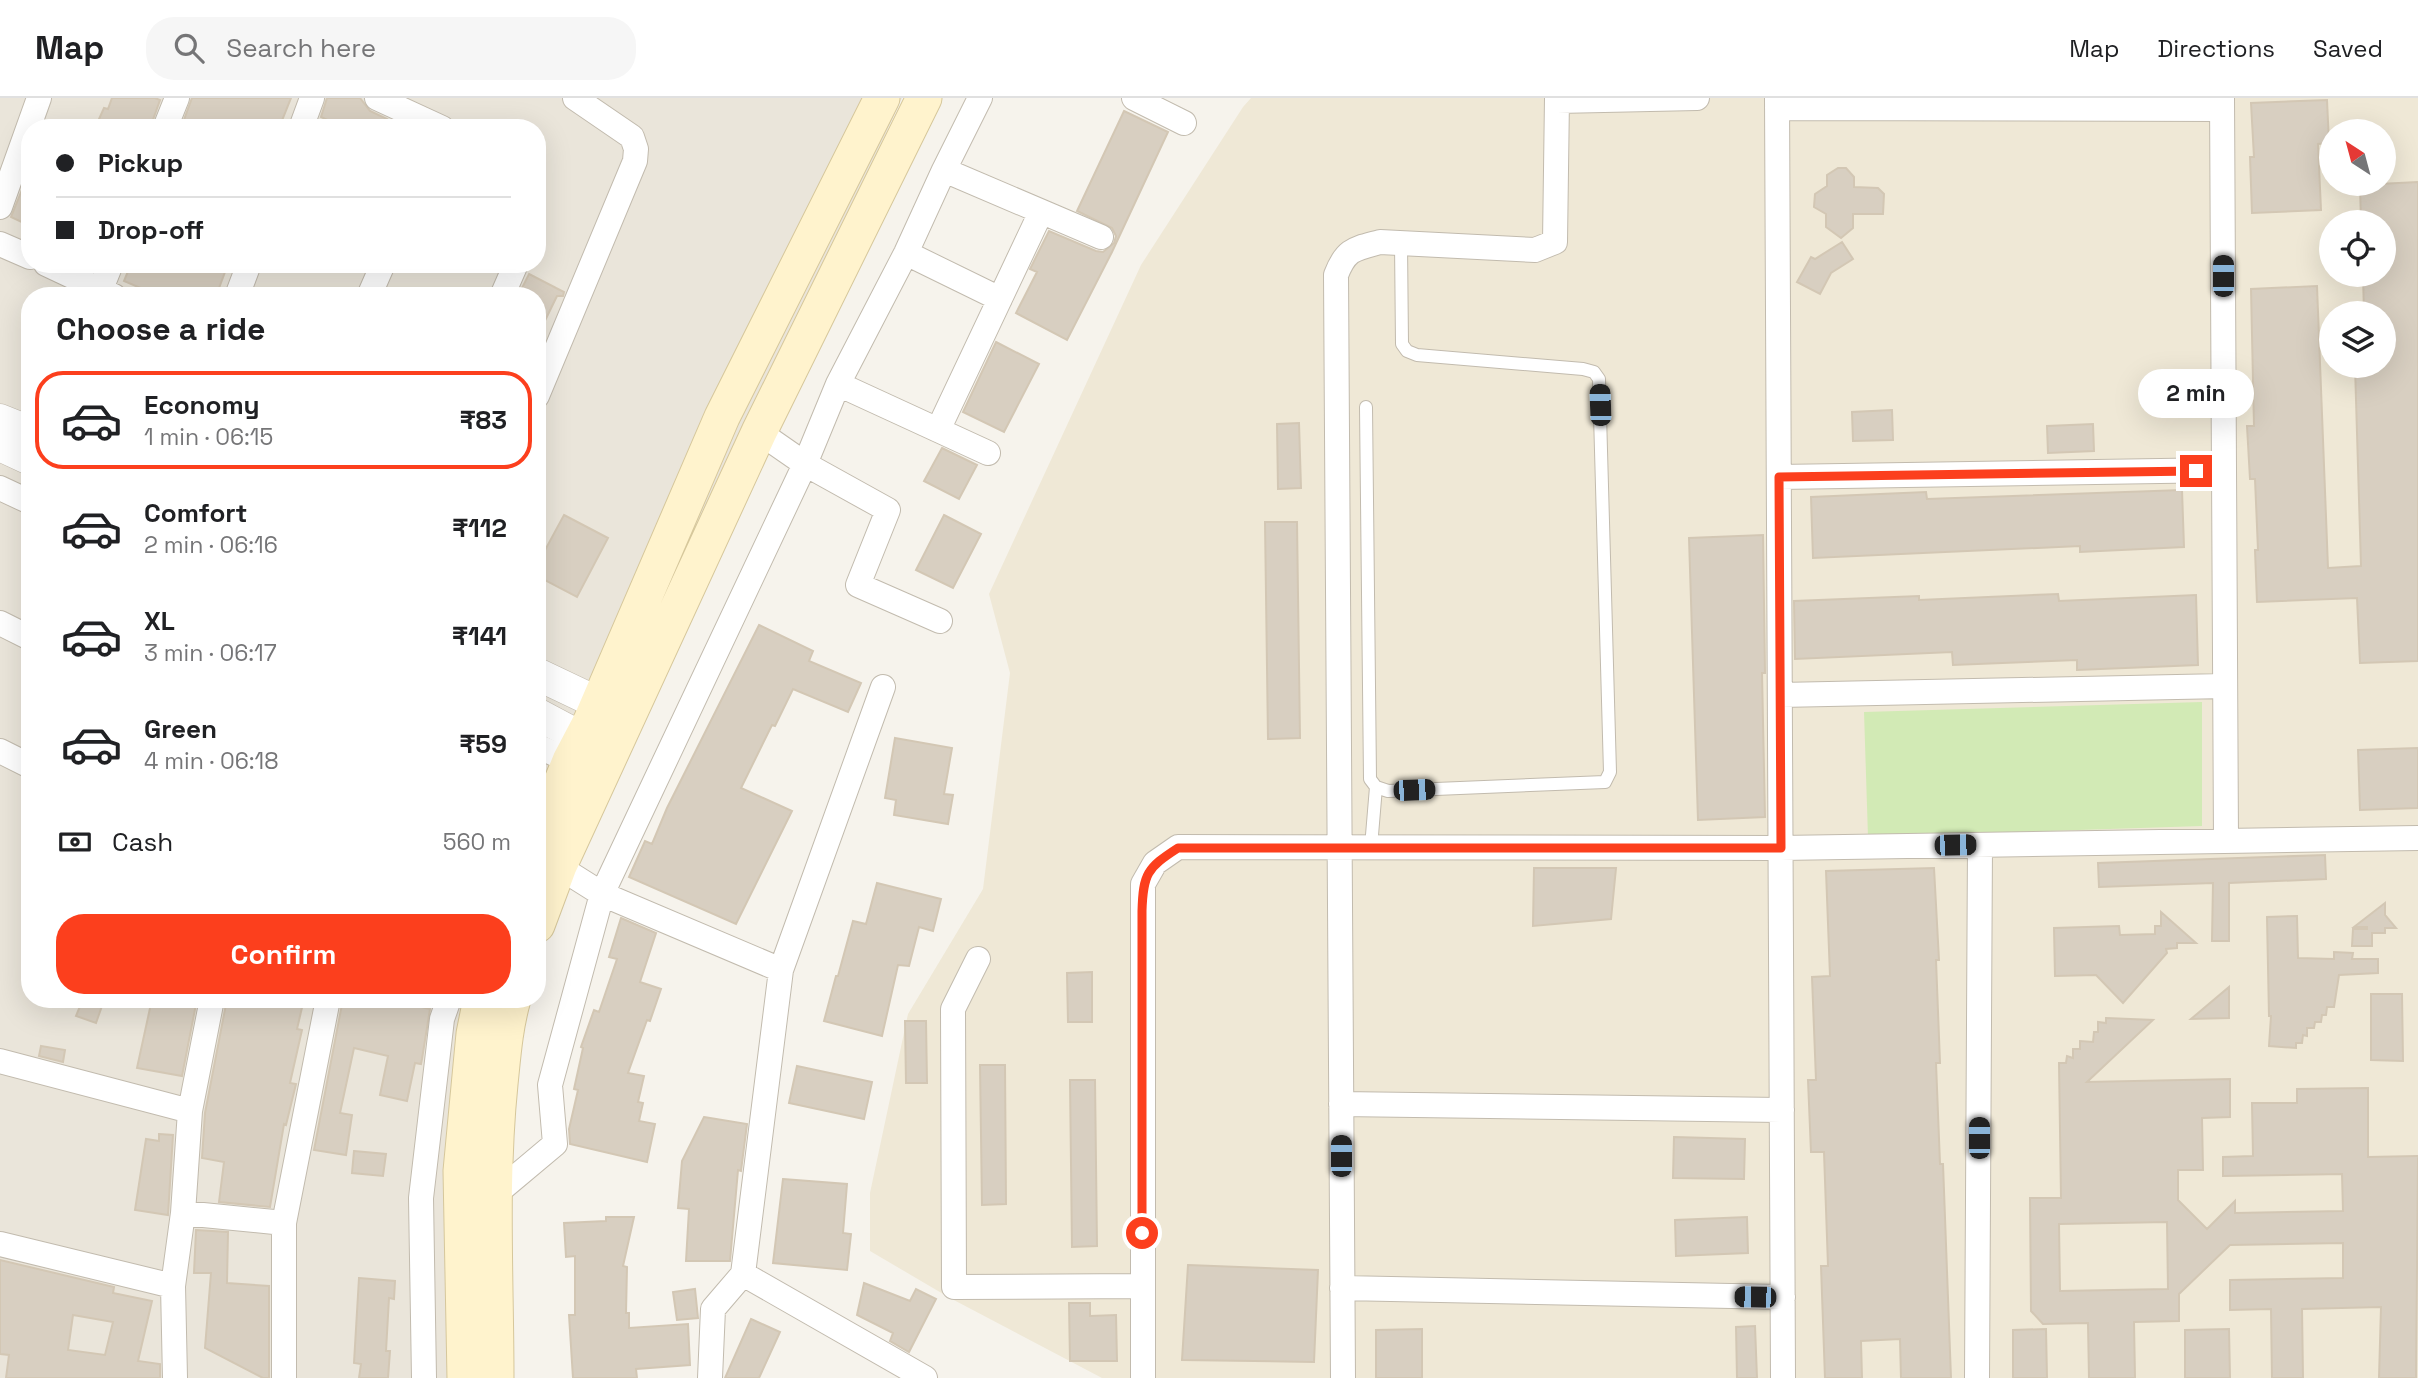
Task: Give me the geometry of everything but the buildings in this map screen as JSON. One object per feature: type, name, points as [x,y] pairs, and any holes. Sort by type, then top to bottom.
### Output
[{"type":"main road","points":[[613,708],[722,417],[882,98]]},
{"type":"main road","points":[[546,850],[588,750],[613,708],[759,432],[924,98]]},
{"type":"main road","points":[[465,1378],[461,1171],[474,1034],[479,1008]]},
{"type":"main road","points":[[496,1378],[493,1196],[497,1113],[504,1040],[511,1008]]},
{"type":"street","points":[[31,119],[39,98]]},
{"type":"street","points":[[169,119],[177,98]]},
{"type":"street","points":[[304,119],[312,98]]},
{"type":"street","points":[[377,98],[422,119]]},
{"type":"street","points":[[546,369],[635,161],[636,149],[632,137],[575,98]]},
{"type":"street","points":[[493,1196],[555,1144],[550,1085],[602,894],[805,464],[838,384],[906,253],[980,98]]},
{"type":"street","points":[[1135,98],[1184,123]]},
{"type":"street","points":[[1343,1378],[1336,275],[1343,257],[1359,247],[1380,242],[1535,250],[1555,242],[1557,100],[1697,98]]},
{"type":"street","points":[[1783,1378],[1777,103],[2222,104],[2226,841]]},
{"type":"street","points":[[0,207],[21,148]]},
{"type":"street","points":[[944,170],[1101,237]]},
{"type":"street","points":[[938,430],[1041,212]]},
{"type":"street","points":[[0,244],[21,253]]},
{"type":"street","points":[[906,253],[1000,299]]},
{"type":"street","points":[[66,273],[97,287]]},
{"type":"street","points":[[838,384],[988,453]]},
{"type":"street","points":[[0,420],[21,428]]},
{"type":"street","points":[[759,432],[805,464],[888,510],[858,585],[940,621]]},
{"type":"street","points":[[0,445],[21,455]]},
{"type":"street","points":[[1779,477],[2224,470]]},
{"type":"street","points":[[0,488],[21,498]]},
{"type":"street","points":[[0,623],[21,634]]},
{"type":"street","points":[[546,678],[613,708]]},
{"type":"street","points":[[1780,695],[2225,686]]},
{"type":"street","points":[[710,1378],[713,1308],[743,1274],[781,970],[883,687]]},
{"type":"street","points":[[546,720],[588,750]]},
{"type":"street","points":[[546,747],[588,750]]},
{"type":"street","points":[[0,751],[21,762]]},
{"type":"street","points":[[1143,1378],[1143,884],[1155,863],[1178,848],[1781,848],[2418,838]]},
{"type":"street","points":[[1977,1378],[1980,845]]},
{"type":"street","points":[[546,856],[602,894],[781,970]]},
{"type":"street","points":[[978,959],[953,1009],[954,1287],[1143,1286]]},
{"type":"street","points":[[175,1378],[173,1286],[183,1213],[190,1111],[210,1008]]},
{"type":"street","points":[[284,1378],[284,1223],[326,1008]]},
{"type":"street","points":[[424,1378],[421,1198],[442,1019],[446,1008]]},
{"type":"street","points":[[0,1060],[190,1111]]},
{"type":"street","points":[[1341,1104],[1782,1110]]},
{"type":"street","points":[[183,1213],[284,1223]]},
{"type":"street","points":[[0,1244],[173,1286]]},
{"type":"street","points":[[743,1274],[925,1378]]},
{"type":"street","points":[[1342,1288],[1783,1297]]},
{"type":"lane","points":[[1376,788],[1388,791],[1594,783],[1605,782],[1610,772],[1599,379],[1594,372],[1583,369],[1417,355],[1407,351],[1402,344],[1401,243]]},
{"type":"lane","points":[[1366,407],[1370,779],[1376,788],[1371,847]]},
{"type":"shaded area","points":[[0,98],[902,98],[620,718],[546,895],[546,287],[21,287],[21,1008],[503,1008],[501,1378],[0,1378]]},
{"type":"shaded area","points":[[1251,98],[2418,98],[2418,1378],[1102,1378],[950,1298],[870,1251],[870,1193],[908,1014],[983,889],[1010,673],[989,594],[1141,265]]},
{"type":"green space","points":[[2202,702],[2202,826],[1868,837],[1864,712]]},
{"type":"route","points":[[1142,1233],[1142,911],[1143,884],[1155,863],[1178,848],[1781,848],[1779,477],[2196,471]]}]
